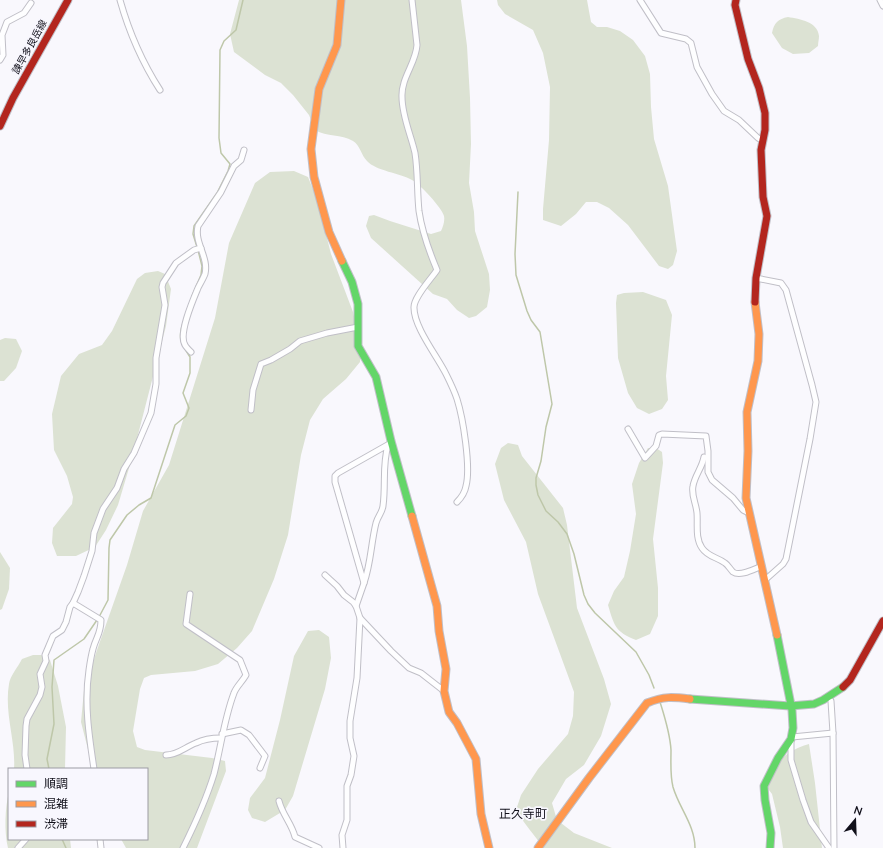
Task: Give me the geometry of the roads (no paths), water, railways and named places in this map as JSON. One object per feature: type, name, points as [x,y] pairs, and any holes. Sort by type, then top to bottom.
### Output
[{"type":"street","name":"諫早多良岳線","points":[[0,126],[13,98],[68,0]]},
{"type":"street","points":[[120,0],[135,44],[160,90]]},
{"type":"street","points":[[341,0],[336,45],[319,89],[311,149],[314,177],[329,232],[352,282],[358,304],[358,346],[376,376],[390,444],[437,606],[439,631],[446,669],[444,691],[449,712],[474,752],[476,759],[480,814],[488,848]]},
{"type":"street","points":[[412,0],[417,52],[403,86],[402,97],[415,153],[420,213],[424,234],[437,270],[415,301],[414,308],[415,316],[420,329],[457,398],[461,416],[468,471],[462,497],[457,502]]},
{"type":"street","points":[[640,0],[661,33],[686,39],[691,43],[698,67],[712,94],[724,111],[739,120],[762,140]]},
{"type":"street","points":[[736,0],[735,5],[748,59],[759,88],[764,112],[765,130],[761,150],[763,197],[767,216],[756,278],[755,301],[759,334],[758,361],[747,412],[748,451],[746,498],[762,566],[792,710],[793,728],[791,760],[811,822],[829,848]]},
{"type":"street","points":[[880,0],[883,6]]},
{"type":"street","points":[[0,60],[4,55],[2,35],[7,22],[24,13],[31,3]]},
{"type":"street","points":[[191,352],[184,344],[184,328],[198,288],[204,276],[206,265],[197,232],[198,226],[221,192],[234,166],[241,160],[244,150]]},
{"type":"street","points":[[27,768],[25,755],[27,719],[42,687],[40,674],[46,662],[45,655],[54,636],[62,630],[64,626],[70,607],[84,576],[92,551],[94,533],[103,509],[117,488],[124,469],[134,453],[151,413],[156,384],[156,358],[165,305],[162,287],[176,263],[195,250],[201,248]]},
{"type":"street","points":[[756,278],[781,283],[786,290],[816,402],[809,447],[786,560],[765,580]]},
{"type":"street","points":[[251,410],[253,390],[261,364],[272,360],[300,341],[327,333],[358,327]]},
{"type":"street","points":[[628,429],[645,458],[656,446],[659,435],[706,436],[708,472],[712,480],[733,498],[743,510],[749,513]]},
{"type":"street","points":[[364,583],[335,482],[335,476],[390,444]]},
{"type":"street","points":[[356,606],[368,573],[377,521],[382,513],[384,458],[390,444]]},
{"type":"street","points":[[707,445],[702,467],[695,479],[693,487],[693,499],[697,512],[697,530],[701,548],[707,554],[725,563],[734,573],[740,574],[762,566]]},
{"type":"street","points":[[697,456],[704,457]]},
{"type":"street","points":[[325,575],[356,606],[360,618],[357,678],[350,721],[350,738],[354,756],[351,776],[347,786],[347,820],[342,835],[343,848]]},
{"type":"street","points":[[183,848],[198,818],[213,775],[220,749],[221,736],[234,691],[242,683],[246,675],[240,660],[186,624],[190,594]]},
{"type":"street","points":[[73,603],[101,620],[101,630],[93,648],[86,697],[94,768]]},
{"type":"street","points":[[360,618],[391,651],[410,668],[420,673],[444,691]]},
{"type":"street","points":[[538,848],[636,716],[652,700],[670,697],[790,706],[814,704],[841,689],[850,680],[883,621]]},
{"type":"street","points":[[831,701],[833,733],[834,848]]},
{"type":"street","points":[[166,755],[174,755],[196,743],[241,730],[249,735],[265,756],[260,768]]},
{"type":"street","points":[[770,848],[771,833],[764,786],[778,758],[792,738],[833,733]]},
{"type":"street","points":[[279,801],[281,809],[293,830],[295,837],[319,848]]},
{"type":"street","points":[[18,848],[25,840]]},
{"type":"waterway","points":[[197,247],[193,234],[194,226],[217,193],[230,164],[221,153],[219,138],[220,50],[224,41],[236,30],[243,0]]},
{"type":"waterway","points":[[518,192],[515,254],[516,275],[527,311],[531,320],[540,332],[552,404],[546,427],[541,461],[536,478],[538,495],[546,511],[558,522],[567,534],[574,554],[584,595],[588,604],[595,613],[636,652],[649,675],[654,688]]},
{"type":"waterway","points":[[192,296],[201,275],[202,266],[198,250]]},
{"type":"waterway","points":[[183,345],[180,336],[184,320]]},
{"type":"waterway","points":[[99,617],[108,600],[110,540],[127,515],[139,505],[151,498],[175,425],[186,416],[189,408],[183,393],[190,373],[190,357],[185,349]]},
{"type":"waterway","points":[[49,768],[47,759],[54,724],[52,687],[54,660],[84,639],[97,620]]},
{"type":"waterway","points":[[660,702],[670,738],[673,787],[690,824],[695,848]]},
{"type":"waterway","points":[[62,840],[66,848]]},
{"type":"district","name":"正久寺町","points":[[523,814]]}]
